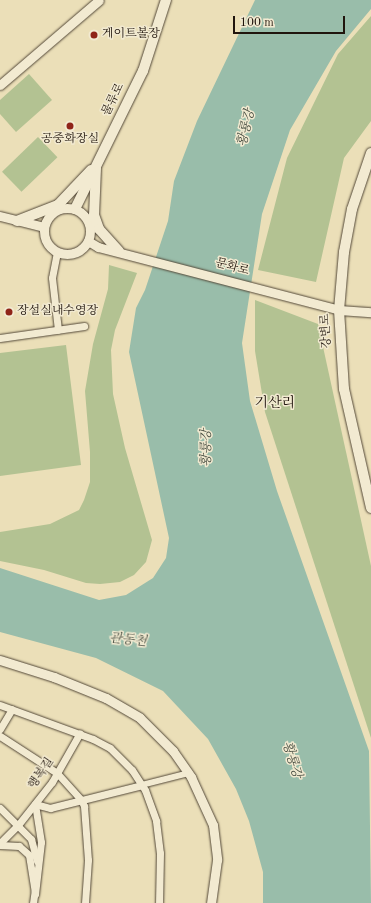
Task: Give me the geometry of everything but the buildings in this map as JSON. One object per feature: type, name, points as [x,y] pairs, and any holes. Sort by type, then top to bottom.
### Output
[{"type":"main road","name":"물류로","points":[[75,209],[143,71],[166,0]]},
{"type":"main road","name":"강변로","points":[[371,153],[352,209],[343,258],[339,310],[344,389],[371,508]]},
{"type":"main road","points":[[17,221],[58,205],[96,164]]},
{"type":"main road","points":[[96,164],[94,215],[99,229],[119,251]]},
{"type":"street","points":[[0,85],[99,0]]},
{"type":"street","points":[[75,209],[82,212],[90,225],[88,241],[79,251],[72,254],[57,252],[46,242],[44,227],[46,220],[55,210],[75,209]]},
{"type":"street","points":[[0,216],[44,227]]},
{"type":"street","name":"문화로","points":[[88,241],[98,247],[131,253],[339,310],[371,312]]},
{"type":"street","points":[[57,252],[52,278],[58,330]]},
{"type":"street","points":[[0,338],[84,326]]},
{"type":"street","points":[[0,660],[79,686],[133,713],[165,741],[188,773],[205,806],[216,841],[217,860],[211,903]]},
{"type":"street","points":[[0,705],[80,733],[116,754],[142,785],[153,811],[158,835],[159,903]]},
{"type":"street","points":[[0,729],[12,709]]},
{"type":"street","name":"행복길","points":[[0,844],[35,804],[57,773],[80,733]]},
{"type":"street","points":[[0,736],[57,773],[81,800],[84,806],[88,860],[84,903]]},
{"type":"street","points":[[33,903],[41,842],[35,804],[50,808],[188,773]]},
{"type":"street","points":[[0,808],[31,839],[36,853],[35,894]]},
{"type":"street","points":[[0,844],[18,846],[29,855],[35,894]]},
{"type":"shaded area","points":[[371,16],[371,121],[344,158],[316,282],[258,270],[287,158],[338,54]]},
{"type":"shaded area","points":[[29,74],[52,100],[16,132],[0,114],[0,100]]},
{"type":"shaded area","points":[[38,137],[57,157],[21,192],[2,172]]},
{"type":"shaded area","points":[[109,265],[137,273],[115,330],[111,350],[113,394],[125,448],[152,540],[146,562],[134,575],[120,582],[100,584],[86,583],[44,570],[0,561],[0,532],[50,524],[79,510],[84,500],[90,482],[90,452],[85,391],[93,344],[108,289]]},
{"type":"shaded area","points":[[255,300],[318,324],[371,566],[371,738],[265,412],[255,351]]},
{"type":"shaded area","points":[[66,345],[81,465],[0,476],[0,353]]},
{"type":"water","points":[[255,0],[371,0],[371,9],[336,51],[290,130],[262,214],[242,343],[250,401],[277,491],[369,751],[371,903],[263,903],[263,872],[249,821],[236,789],[208,739],[163,691],[96,658],[0,632],[0,568],[99,600],[126,595],[153,578],[166,558],[169,538],[129,352],[136,308],[145,290],[168,221],[174,181],[197,121]]},
{"type":"place","name":"게이트볼장","points":[[94,35]]},
{"type":"place","name":"공중화장실","points":[[70,126]]},
{"type":"place","name":"장설실내수영장","points":[[9,312]]},
{"type":"district","name":"기산리","points":[[275,403]]},
{"type":"water label","name":"황룡강","points":[[247,128]]},
{"type":"water label","name":"황룡강","points":[[207,448]]},
{"type":"water label","name":"관동천","points":[[128,641]]},
{"type":"water label","name":"황룡강","points":[[291,760]]}]
